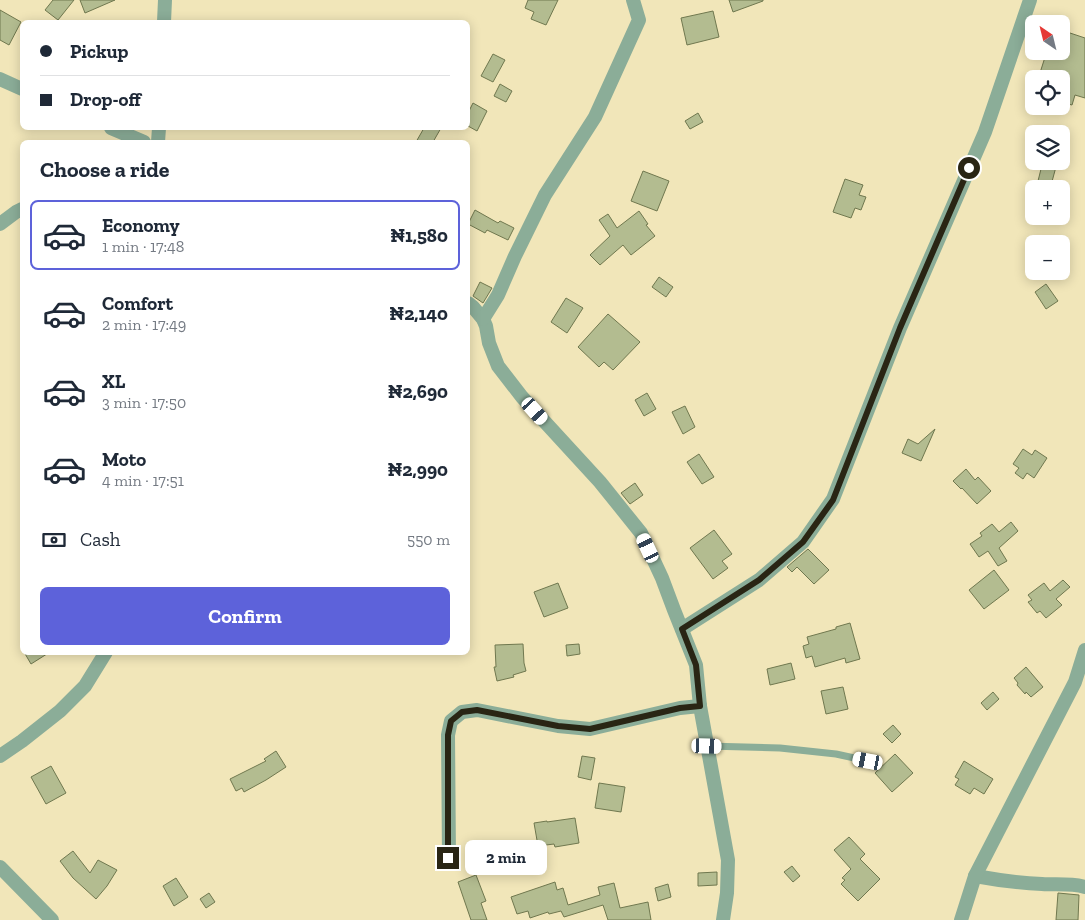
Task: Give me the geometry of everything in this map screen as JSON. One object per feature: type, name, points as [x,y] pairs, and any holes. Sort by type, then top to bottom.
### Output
[{"type":"street","points":[[164,20],[165,0]]},
{"type":"street","points":[[483,319],[498,295],[545,195],[595,117],[639,20],[633,0]]},
{"type":"street","points":[[682,629],[759,580],[803,542],[833,500],[900,328],[985,132],[1030,0]]},
{"type":"street","points":[[0,79],[20,88]]},
{"type":"street","points":[[116,130],[139,140]]},
{"type":"street","points":[[0,224],[20,210]]},
{"type":"street","points":[[470,305],[483,319],[489,343],[498,366],[522,397],[600,482],[641,533],[662,578],[696,665],[700,706],[728,860],[727,893],[723,920]]},
{"type":"street","points":[[961,920],[975,876],[1075,682],[1085,650]]},
{"type":"street","points":[[0,756],[22,741],[85,686],[104,655]]},
{"type":"street","points":[[448,858],[448,735],[451,721],[462,712],[477,710],[558,726],[590,729],[680,708],[700,706]]},
{"type":"street","points":[[0,867],[52,920]]},
{"type":"street","points":[[975,876],[1015,882],[1076,884],[1085,887]]},
{"type":"lane","points":[[707,746],[780,748],[836,754],[868,761]]},
{"type":"building","points":[[53,0],[74,0],[58,20],[45,10]]},
{"type":"building","points":[[80,0],[115,0],[85,13]]},
{"type":"building","points":[[528,0],[558,0],[546,25],[531,19],[534,12],[525,8]]},
{"type":"building","points":[[729,0],[763,0],[763,1],[733,12]]},
{"type":"building","points":[[0,10],[20,21],[20,24],[9,45],[0,40]]},
{"type":"building","points":[[713,11],[719,37],[687,45],[681,18]]},
{"type":"building","points":[[1070,33],[1085,38],[1085,98],[1075,95],[1072,105],[1070,104],[1070,70],[1041,70],[1044,60],[1070,60]]},
{"type":"building","points":[[493,54],[505,60],[493,82],[481,76]]},
{"type":"building","points":[[500,84],[512,91],[506,102],[494,96]]},
{"type":"building","points":[[473,103],[487,111],[477,131],[470,127],[470,109]]},
{"type":"building","points":[[698,113],[703,122],[690,129],[685,121]]},
{"type":"building","points":[[423,130],[440,130],[434,140],[417,140]]},
{"type":"building","points":[[1041,170],[1055,170],[1052,180],[1038,180]]},
{"type":"building","points":[[643,171],[669,181],[657,211],[631,201]]},
{"type":"building","points":[[845,179],[863,185],[859,195],[866,197],[861,210],[855,208],[851,218],[833,212]]},
{"type":"building","points":[[475,210],[498,223],[500,221],[514,228],[508,240],[487,230],[485,233],[470,225],[470,220]]},
{"type":"building","points":[[639,211],[648,224],[646,225],[655,236],[631,255],[623,245],[600,265],[590,255],[610,236],[599,220],[608,214],[617,228]]},
{"type":"building","points":[[659,277],[673,287],[666,297],[652,287]]},
{"type":"building","points":[[480,282],[492,288],[483,303],[473,296]]},
{"type":"building","points":[[1046,284],[1058,301],[1046,309],[1035,292]]},
{"type":"building","points":[[566,298],[583,308],[567,333],[551,322]]},
{"type":"building","points":[[608,314],[640,342],[613,370],[604,362],[599,367],[578,347]]},
{"type":"building","points":[[647,393],[656,409],[644,416],[635,400]]},
{"type":"building","points":[[685,406],[695,427],[683,434],[672,412]]},
{"type":"building","points":[[935,429],[921,461],[902,453],[908,439],[918,444]]},
{"type":"building","points":[[1023,449],[1032,455],[1035,450],[1047,458],[1034,478],[1027,473],[1023,479],[1015,473],[1019,468],[1013,464]]},
{"type":"building","points":[[699,454],[714,477],[702,484],[687,462]]},
{"type":"building","points":[[966,469],[975,480],[978,477],[991,491],[977,504],[953,481]]},
{"type":"building","points":[[635,483],[643,495],[630,504],[621,493]]},
{"type":"building","points":[[1011,522],[1018,531],[999,548],[1007,561],[998,566],[988,551],[979,557],[970,544],[982,536],[980,533],[992,524],[999,532]]},
{"type":"building","points":[[714,530],[732,554],[722,561],[728,568],[713,579],[690,548]]},
{"type":"building","points":[[808,549],[829,570],[814,584],[797,567],[792,572],[787,567]]},
{"type":"building","points":[[994,570],[1009,590],[984,609],[969,590]]},
{"type":"building","points":[[1063,580],[1070,587],[1056,599],[1062,605],[1046,618],[1040,611],[1037,613],[1028,602],[1032,600],[1028,595],[1044,583],[1050,591]]},
{"type":"building","points":[[558,583],[568,608],[544,617],[534,592]]},
{"type":"building","points":[[850,623],[860,659],[846,663],[845,658],[815,667],[812,656],[806,658],[803,646],[809,644],[807,637]]},
{"type":"building","points":[[523,644],[526,671],[513,675],[514,677],[497,681],[494,667],[496,667],[495,645]]},
{"type":"building","points":[[579,644],[580,654],[567,656],[566,645]]},
{"type":"building","points":[[26,655],[45,655],[31,664]]},
{"type":"building","points":[[791,663],[795,679],[770,685],[767,669]]},
{"type":"building","points":[[1026,667],[1043,687],[1031,697],[1026,692],[1025,694],[1014,678]]},
{"type":"building","points":[[843,687],[848,709],[826,714],[821,691]]},
{"type":"building","points":[[993,692],[999,699],[987,710],[981,703]]},
{"type":"building","points":[[893,725],[901,734],[892,743],[883,734]]},
{"type":"building","points":[[276,751],[286,767],[244,792],[242,788],[236,791],[230,779],[266,761],[264,759]]},
{"type":"building","points":[[895,754],[913,773],[892,792],[875,773]]},
{"type":"building","points":[[582,756],[595,758],[591,780],[578,777]]},
{"type":"building","points":[[964,761],[993,779],[984,794],[974,788],[970,794],[955,785],[959,779],[955,777]]},
{"type":"building","points":[[51,766],[66,793],[46,804],[31,777]]},
{"type":"building","points":[[599,783],[625,787],[621,812],[595,808]]},
{"type":"building","points":[[575,818],[579,843],[555,847],[554,844],[538,846],[534,823]]},
{"type":"building","points":[[849,837],[865,854],[860,859],[880,879],[858,901],[841,884],[845,880],[842,878],[851,869],[834,850]]},
{"type":"building","points":[[73,851],[90,873],[98,860],[117,870],[96,899],[73,878],[60,861]]},
{"type":"building","points":[[792,866],[800,876],[793,882],[784,872]]},
{"type":"building","points":[[717,872],[717,885],[698,886],[698,873]]},
{"type":"building","points":[[476,875],[486,901],[481,903],[487,920],[471,920],[458,882]]},
{"type":"building","points":[[176,878],[188,897],[174,906],[163,886]]},
{"type":"building","points":[[555,882],[557,890],[563,888],[568,905],[600,895],[598,887],[614,883],[620,908],[648,902],[651,920],[608,920],[603,905],[564,917],[561,911],[549,914],[548,912],[530,918],[528,911],[517,914],[511,897]]},
{"type":"building","points":[[668,884],[671,897],[658,901],[655,888]]},
{"type":"building","points":[[209,893],[215,902],[206,908],[200,899]]},
{"type":"building","points":[[1058,893],[1079,895],[1078,920],[1056,920]]},
{"type":"route","points":[[448,858],[448,735],[451,721],[462,712],[477,710],[558,726],[590,729],[680,708],[700,706],[696,665],[682,629],[759,580],[803,542],[833,500],[900,328],[969,168]]}]
